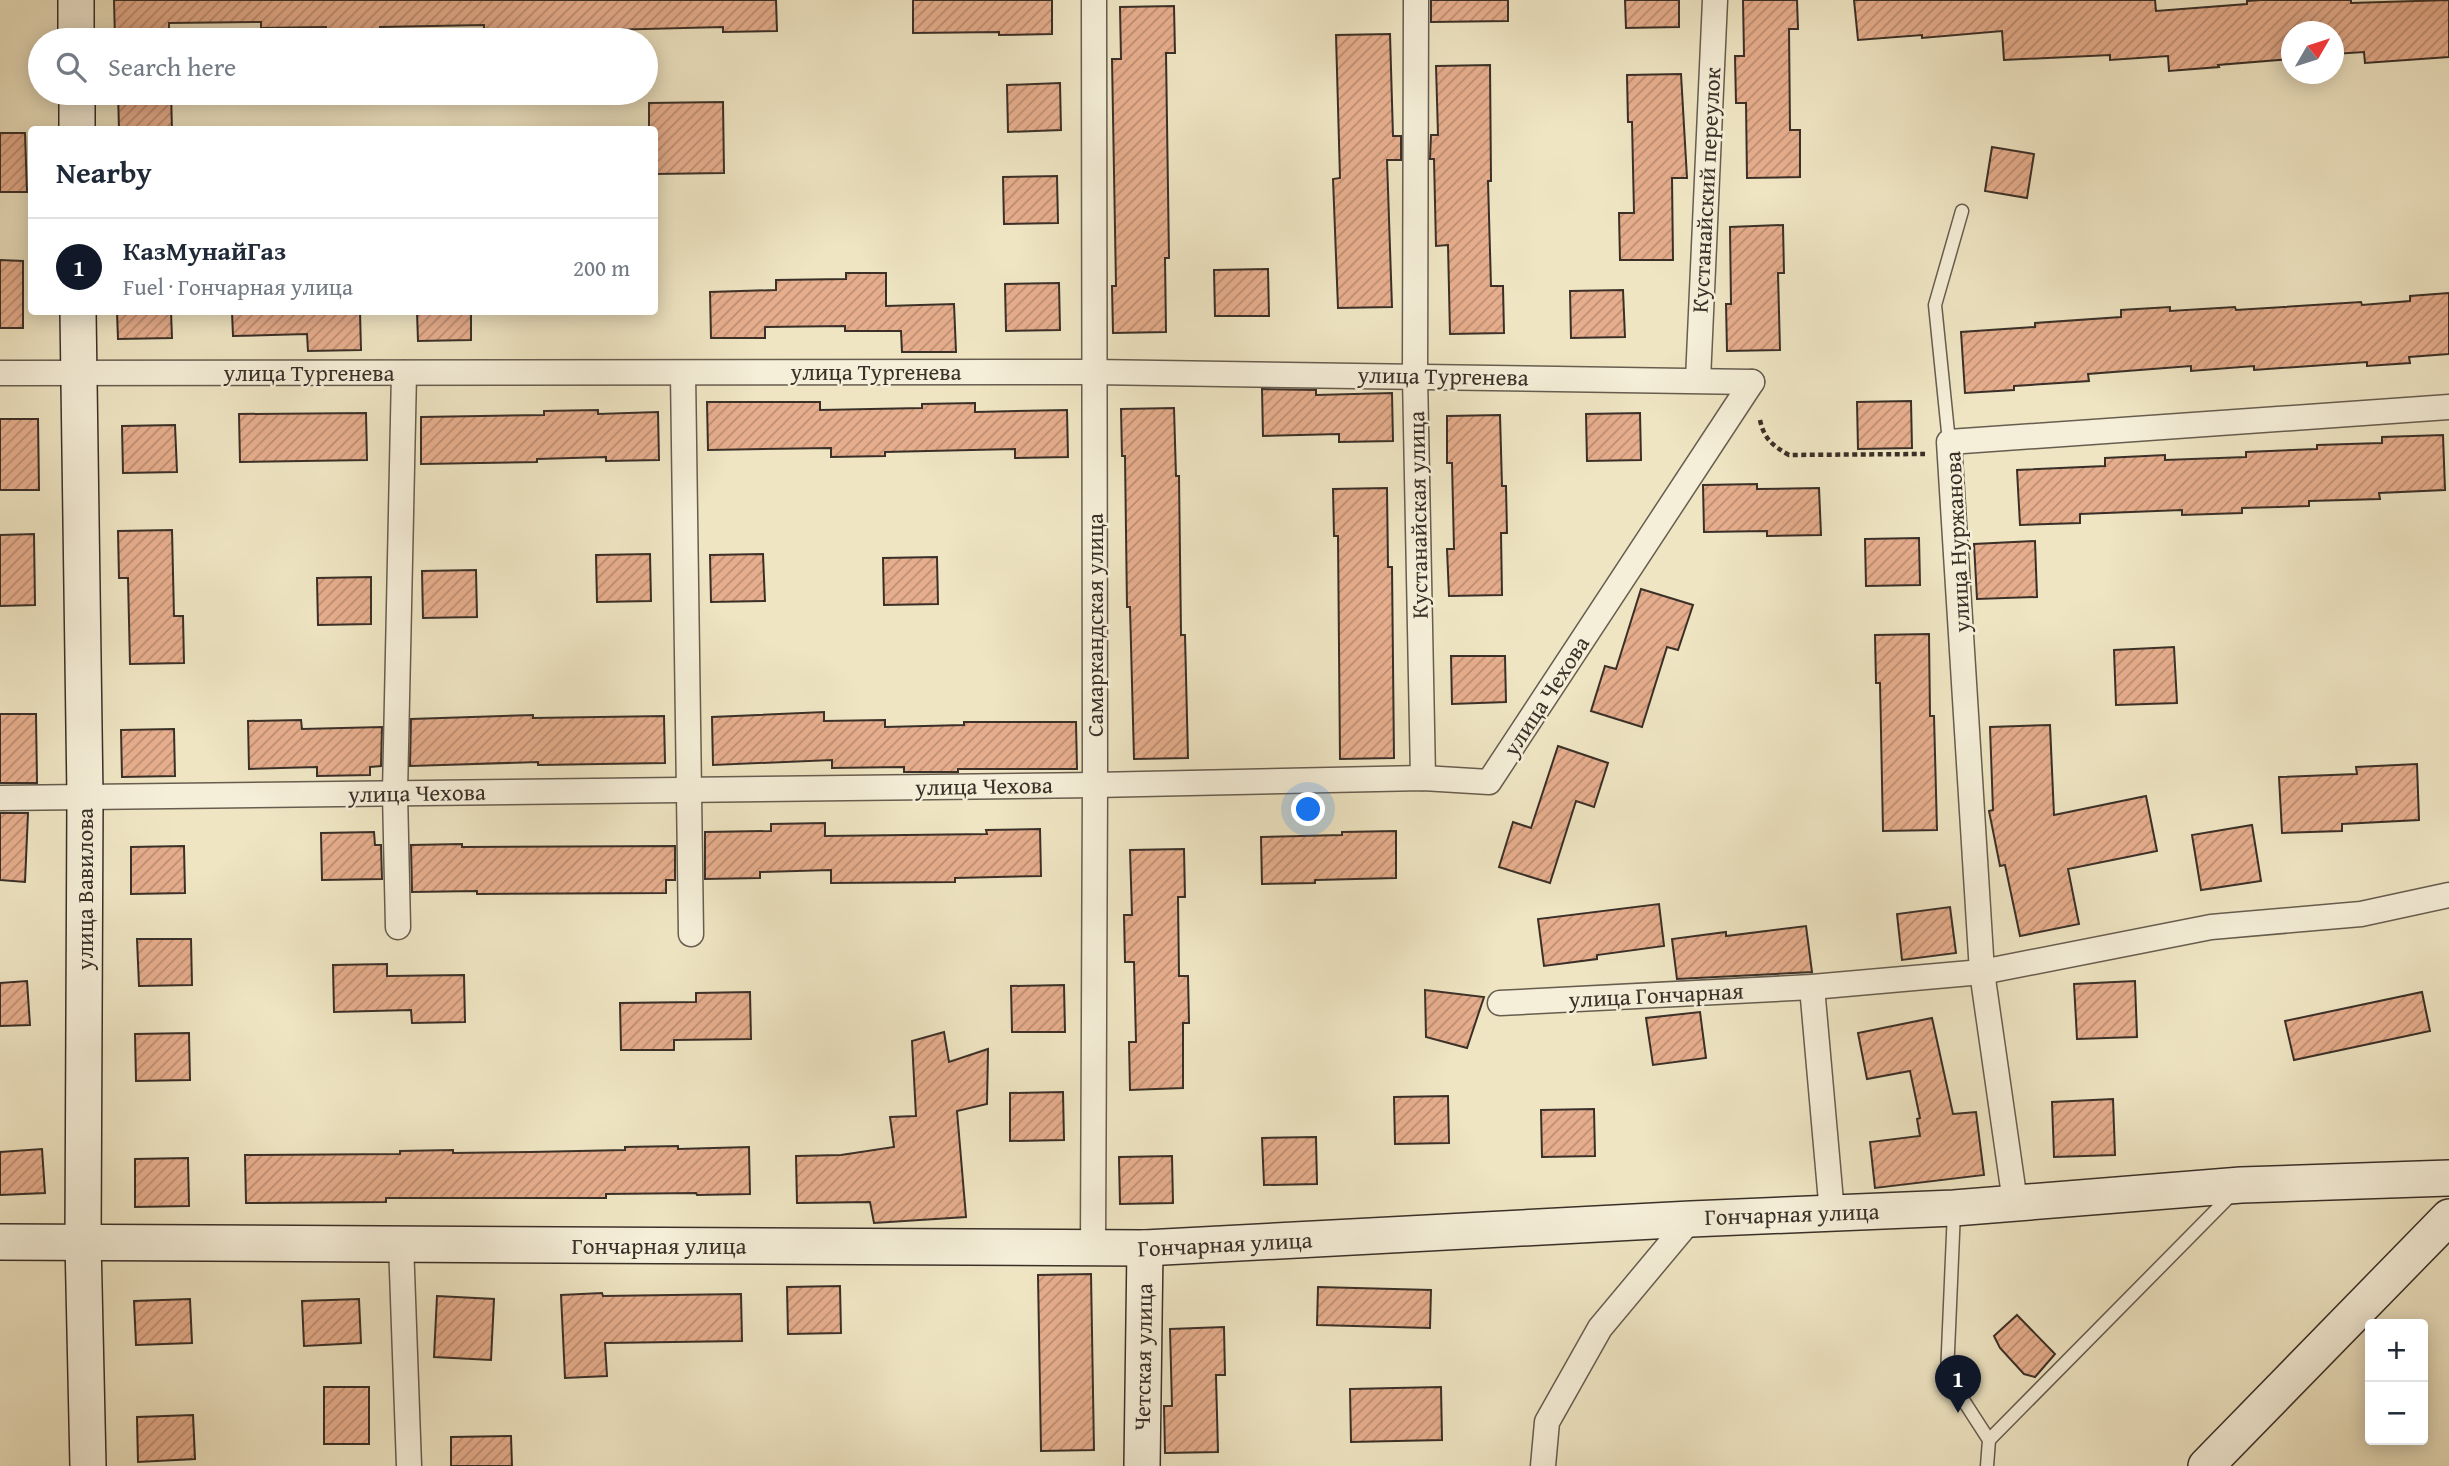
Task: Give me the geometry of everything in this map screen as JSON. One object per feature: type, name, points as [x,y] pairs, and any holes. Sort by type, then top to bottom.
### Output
[{"type":"street","points":[[76,0],[76,28]]},
{"type":"street","name":"Самаркандская улица","points":[[1093,1249],[1094,0]]},
{"type":"street","name":"Кустанайская улица","points":[[1416,0],[1415,376],[1423,778]]},
{"type":"street","name":"Кустанайский переулок","points":[[1698,380],[1715,0]]},
{"type":"street","points":[[77,105],[77,126]]},
{"type":"street","name":"улица Вавилова","points":[[78,315],[85,797],[83,1241],[88,1466]]},
{"type":"street","name":"улица Тургенева","points":[[0,373],[1093,372],[1752,382]]},
{"type":"street","points":[[398,927],[395,793],[404,373]]},
{"type":"street","points":[[683,373],[691,934]]},
{"type":"street","name":"улица Чехова","points":[[0,798],[1095,785],[1423,778],[1489,782],[1752,382]]},
{"type":"street","name":"улица Нуржанова","points":[[2015,1202],[1982,972],[1949,448],[2449,407]]},
{"type":"street","points":[[1982,972],[2211,926],[2361,914],[2449,895]]},
{"type":"street","name":"улица Гончарная","points":[[1500,1003],[1812,987],[1982,972]]},
{"type":"street","points":[[1812,987],[1832,1213]]},
{"type":"street","name":"Гончарная улица","points":[[0,1242],[1145,1248],[1954,1208],[2241,1185],[2449,1178]]},
{"type":"street","points":[[2206,1466],[2449,1217]]},
{"type":"street","points":[[1543,1466],[1547,1422],[1600,1328],[1691,1219]]},
{"type":"street","points":[[401,1243],[409,1466]]},
{"type":"street","name":"Четская улица","points":[[1142,1466],[1145,1248]]},
{"type":"lane","points":[[1949,448],[1935,305],[1962,211]]},
{"type":"lane","points":[[1989,1440],[2241,1185]]},
{"type":"lane","points":[[1954,1208],[1947,1375],[1989,1440],[1987,1466]]},
{"type":"path","points":[[1752,382],[1763,433],[1773,446],[1790,455],[1949,448]]},
{"type":"building","points":[[114,0],[776,0],[777,31],[723,32],[723,27],[484,28],[484,25],[261,28],[261,22],[169,23],[169,28],[115,28]]},
{"type":"building","points":[[913,0],[1052,0],[1052,34],[913,33]]},
{"type":"building","points":[[1431,0],[1508,0],[1508,21],[1431,22]]},
{"type":"building","points":[[1625,0],[1679,0],[1679,27],[1626,28]]},
{"type":"building","points":[[1743,0],[1797,0],[1798,29],[1789,29],[1790,130],[1800,130],[1800,177],[1747,178],[1746,103],[1736,103],[1735,56],[1744,56]]},
{"type":"building","points":[[1854,0],[2155,0],[2156,11],[2247,4],[2247,1],[2261,0],[2351,0],[2351,3],[2449,0],[2449,57],[2365,63],[2364,52],[2344,53],[2344,21],[2281,21],[2281,60],[2169,71],[2168,56],[2110,60],[2110,55],[2004,60],[2002,31],[1858,40]]},
{"type":"building","points":[[1174,6],[1175,53],[1166,53],[1169,258],[1165,258],[1166,332],[1113,333],[1112,286],[1116,286],[1112,59],[1121,59],[1120,7]]},
{"type":"building","points":[[1390,34],[1393,136],[1401,136],[1401,160],[1387,160],[1392,307],[1338,308],[1333,179],[1340,178],[1336,35]]},
{"type":"building","points":[[1490,65],[1491,181],[1488,181],[1491,286],[1503,286],[1504,333],[1450,334],[1448,245],[1436,246],[1434,159],[1430,159],[1431,135],[1438,135],[1436,66]]},
{"type":"building","points":[[1681,74],[1687,178],[1672,178],[1673,260],[1620,260],[1619,213],[1634,213],[1632,122],[1628,122],[1627,75]]},
{"type":"building","points":[[1060,83],[1061,130],[1008,132],[1007,85]]},
{"type":"building","points":[[723,102],[724,173],[658,174],[658,126],[649,126],[649,105]]},
{"type":"building","points":[[118,105],[171,105],[172,126],[119,126]]},
{"type":"building","points":[[0,133],[25,133],[27,192],[0,192]]},
{"type":"building","points":[[1992,147],[2034,154],[2027,198],[1985,191]]},
{"type":"building","points":[[1057,176],[1058,223],[1004,224],[1003,177]]},
{"type":"building","points":[[1783,225],[1784,273],[1778,273],[1780,350],[1727,351],[1726,304],[1731,304],[1730,227]]},
{"type":"building","points":[[0,260],[23,261],[23,328],[0,328]]},
{"type":"building","points":[[1268,269],[1269,316],[1215,316],[1214,270]]},
{"type":"building","points":[[846,273],[886,273],[886,306],[954,304],[956,352],[902,352],[901,331],[845,331],[845,326],[765,327],[765,338],[711,338],[710,292],[776,290],[776,280],[846,279]]},
{"type":"building","points":[[1059,283],[1060,330],[1006,331],[1005,284]]},
{"type":"building","points":[[1623,290],[1625,337],[1571,338],[1570,291]]},
{"type":"building","points":[[2449,293],[2449,354],[2409,357],[2410,363],[2367,366],[2367,362],[2254,370],[2254,366],[2191,371],[2191,366],[2088,374],[2089,381],[2014,386],[2014,390],[1965,393],[1961,332],[2121,317],[2121,310],[2170,307],[2170,311],[2235,307],[2236,310],[2361,302],[2362,305],[2410,301],[2410,296]]},
{"type":"building","points":[[117,315],[171,315],[172,338],[118,339]]},
{"type":"building","points":[[232,315],[360,315],[361,350],[308,351],[307,334],[233,336]]},
{"type":"building","points":[[417,315],[471,315],[471,340],[418,341]]},
{"type":"building","points":[[1262,389],[1316,390],[1316,395],[1392,393],[1393,441],[1339,442],[1339,434],[1263,436]]},
{"type":"building","points":[[1911,401],[1912,448],[1858,449],[1857,402]]},
{"type":"building","points":[[707,402],[820,402],[820,410],[922,408],[922,404],[975,403],[975,412],[1067,410],[1068,457],[1015,458],[1015,449],[885,452],[885,456],[831,457],[831,448],[708,450]]},
{"type":"building","points":[[1174,408],[1176,476],[1179,476],[1181,635],[1185,635],[1188,758],[1134,759],[1130,607],[1127,607],[1125,456],[1122,456],[1121,409]]},
{"type":"building","points":[[598,410],[598,414],[658,412],[659,460],[606,461],[606,457],[537,459],[537,462],[421,464],[421,417],[544,415],[544,411]]},
{"type":"building","points":[[366,413],[367,460],[240,462],[239,414]]},
{"type":"building","points":[[1640,413],[1641,460],[1587,461],[1586,414]]},
{"type":"building","points":[[1500,415],[1502,486],[1506,486],[1507,533],[1501,533],[1502,595],[1449,596],[1447,549],[1454,549],[1452,463],[1447,463],[1447,416]]},
{"type":"building","points":[[0,419],[38,419],[39,490],[0,490]]},
{"type":"building","points":[[175,425],[177,472],[123,473],[122,426]]},
{"type":"building","points":[[2443,435],[2445,490],[2379,493],[2380,499],[2309,501],[2309,506],[2242,508],[2242,513],[2182,515],[2182,510],[2080,514],[2080,523],[2020,525],[2017,470],[2105,466],[2105,458],[2165,455],[2165,460],[2246,457],[2246,452],[2317,449],[2317,445],[2382,443],[2382,437]]},
{"type":"building","points":[[1757,484],[1757,489],[1819,488],[1821,535],[1767,536],[1767,531],[1704,532],[1703,485]]},
{"type":"building","points":[[1387,488],[1388,567],[1392,567],[1394,758],[1340,759],[1338,536],[1334,536],[1333,489]]},
{"type":"building","points":[[172,530],[174,616],[183,616],[184,663],[130,664],[128,578],[119,578],[118,531]]},
{"type":"building","points":[[34,534],[35,605],[0,606],[0,535]]},
{"type":"building","points":[[1919,538],[1920,585],[1866,586],[1865,539]]},
{"type":"building","points":[[2035,541],[2037,597],[1977,599],[1974,544]]},
{"type":"building","points":[[650,554],[651,601],[597,602],[596,555]]},
{"type":"building","points":[[763,554],[765,601],[711,602],[710,555]]},
{"type":"building","points":[[937,557],[938,604],[884,605],[883,558]]},
{"type":"building","points":[[476,570],[477,617],[423,618],[422,571]]},
{"type":"building","points":[[371,577],[371,624],[318,625],[317,578]]},
{"type":"building","points":[[1641,589],[1693,605],[1678,650],[1667,647],[1642,727],[1591,711],[1605,666],[1616,669]]},
{"type":"building","points":[[1929,634],[1930,716],[1934,716],[1937,830],[1883,831],[1880,683],[1876,683],[1875,635]]},
{"type":"building","points":[[2174,647],[2177,703],[2116,705],[2114,650]]},
{"type":"building","points":[[1451,656],[1505,656],[1506,702],[1452,704]]},
{"type":"building","points":[[824,712],[824,721],[885,720],[885,727],[964,725],[964,722],[1076,722],[1077,769],[904,772],[904,767],[832,768],[832,760],[713,765],[712,717]]},
{"type":"building","points":[[0,714],[36,714],[37,783],[0,783]]},
{"type":"building","points":[[533,715],[533,718],[664,716],[665,763],[538,765],[538,762],[410,766],[411,719]]},
{"type":"building","points":[[301,720],[302,729],[382,727],[381,766],[370,767],[370,775],[317,776],[317,767],[249,769],[248,721]]},
{"type":"building","points":[[2050,725],[2054,815],[2146,796],[2157,851],[2068,869],[2079,924],[2020,936],[2005,865],[2000,866],[1989,811],[1993,810],[1990,727]]},
{"type":"building","points":[[174,729],[175,776],[122,777],[121,730]]},
{"type":"building","points":[[1558,746],[1608,763],[1594,807],[1576,801],[1550,883],[1499,867],[1513,822],[1531,828]]},
{"type":"building","points":[[2417,764],[2419,820],[2342,824],[2342,831],[2282,833],[2279,777],[2357,774],[2356,767]]},
{"type":"building","points":[[0,813],[28,813],[25,882],[0,880]]},
{"type":"building","points":[[825,823],[825,836],[987,834],[986,830],[1040,829],[1041,876],[955,878],[955,882],[831,883],[831,870],[760,872],[760,878],[705,879],[705,832],[771,831],[771,824]]},
{"type":"building","points":[[2252,825],[2261,881],[2201,890],[2192,835]]},
{"type":"building","points":[[1396,831],[1396,878],[1262,884],[1261,837]]},
{"type":"building","points":[[374,832],[375,845],[381,845],[382,879],[322,880],[321,833]]},
{"type":"building","points":[[462,844],[462,847],[675,846],[675,880],[666,880],[666,893],[412,892],[411,845]]},
{"type":"building","points":[[184,846],[185,893],[131,894],[131,847]]},
{"type":"building","points":[[1184,849],[1185,897],[1178,897],[1179,976],[1188,976],[1189,1023],[1183,1023],[1183,1088],[1130,1090],[1129,1042],[1136,1042],[1134,962],[1125,962],[1124,915],[1132,915],[1130,850]]},
{"type":"building","points":[[1659,904],[1664,946],[1597,955],[1597,959],[1544,966],[1538,919]]},
{"type":"building","points":[[1950,907],[1956,953],[1902,960],[1897,914]]},
{"type":"building","points":[[1806,926],[1812,972],[1677,979],[1672,939],[1726,932],[1726,936]]},
{"type":"building","points":[[137,939],[191,939],[192,985],[139,986]]},
{"type":"building","points":[[387,964],[387,976],[464,975],[465,1022],[412,1023],[411,1010],[334,1012],[333,965]]},
{"type":"building","points":[[27,981],[30,1025],[0,1026],[0,983]]},
{"type":"building","points":[[2135,981],[2137,1037],[2077,1039],[2074,984]]},
{"type":"building","points":[[1064,985],[1065,1032],[1012,1032],[1011,986]]},
{"type":"building","points":[[1425,990],[1484,997],[1467,1048],[1426,1037]]},
{"type":"building","points":[[750,992],[751,1039],[674,1040],[674,1050],[621,1050],[620,1003],[696,1002],[696,993]]},
{"type":"building","points":[[2422,992],[2430,1031],[2294,1060],[2285,1021]]},
{"type":"building","points":[[1700,1012],[1706,1058],[1653,1065],[1646,1018]]},
{"type":"building","points":[[1932,1018],[1953,1114],[1976,1112],[1984,1175],[1875,1188],[1870,1142],[1920,1136],[1917,1119],[1920,1118],[1910,1071],[1867,1079],[1858,1033]]},
{"type":"building","points":[[944,1032],[949,1062],[988,1049],[987,1104],[957,1111],[966,1217],[874,1223],[870,1202],[797,1203],[796,1156],[841,1155],[894,1147],[890,1117],[916,1116],[912,1041]]},
{"type":"building","points":[[189,1033],[190,1080],[136,1081],[135,1034]]},
{"type":"building","points":[[1063,1092],[1064,1140],[1010,1141],[1010,1093]]},
{"type":"building","points":[[1448,1096],[1449,1143],[1395,1144],[1394,1097]]},
{"type":"building","points":[[2113,1099],[2115,1155],[2054,1157],[2052,1102]]},
{"type":"building","points":[[1594,1109],[1595,1156],[1542,1157],[1541,1110]]},
{"type":"building","points":[[1316,1137],[1317,1184],[1264,1185],[1262,1138]]},
{"type":"building","points":[[678,1146],[678,1149],[749,1147],[750,1194],[606,1194],[606,1198],[386,1198],[386,1202],[246,1203],[245,1155],[400,1154],[400,1151],[453,1150],[453,1153],[531,1152]]},
{"type":"building","points":[[42,1149],[45,1193],[0,1195],[0,1152]]},
{"type":"building","points":[[1172,1156],[1173,1203],[1120,1204],[1119,1157]]},
{"type":"building","points":[[188,1158],[189,1206],[135,1207],[135,1159]]},
{"type":"building","points":[[1091,1274],[1094,1450],[1041,1451],[1038,1275]]},
{"type":"building","points":[[840,1286],[841,1333],[788,1334],[787,1287]]},
{"type":"building","points":[[1318,1287],[1431,1290],[1430,1328],[1317,1325]]},
{"type":"building","points":[[602,1293],[603,1296],[741,1294],[742,1341],[605,1343],[607,1376],[565,1378],[561,1295]]},
{"type":"building","points":[[437,1296],[494,1299],[491,1360],[434,1357]]},
{"type":"building","points":[[190,1299],[192,1343],[136,1345],[134,1301]]},
{"type":"building","points":[[359,1299],[361,1343],[304,1346],[302,1301]]},
{"type":"building","points":[[2017,1315],[2055,1354],[2035,1377],[2024,1374],[2000,1348],[1994,1336]]},
{"type":"building","points":[[1224,1327],[1225,1375],[1216,1375],[1218,1452],[1165,1453],[1164,1406],[1172,1406],[1170,1329]]},
{"type":"building","points":[[324,1387],[369,1387],[369,1444],[324,1444]]},
{"type":"building","points":[[1441,1387],[1442,1440],[1351,1442],[1350,1389]]},
{"type":"building","points":[[193,1415],[195,1459],[138,1462],[137,1417]]},
{"type":"building","points":[[511,1436],[512,1466],[451,1466],[451,1437]]},
{"type":"place","name":"КазМунайГаз","points":[[1958,1413]]}]
